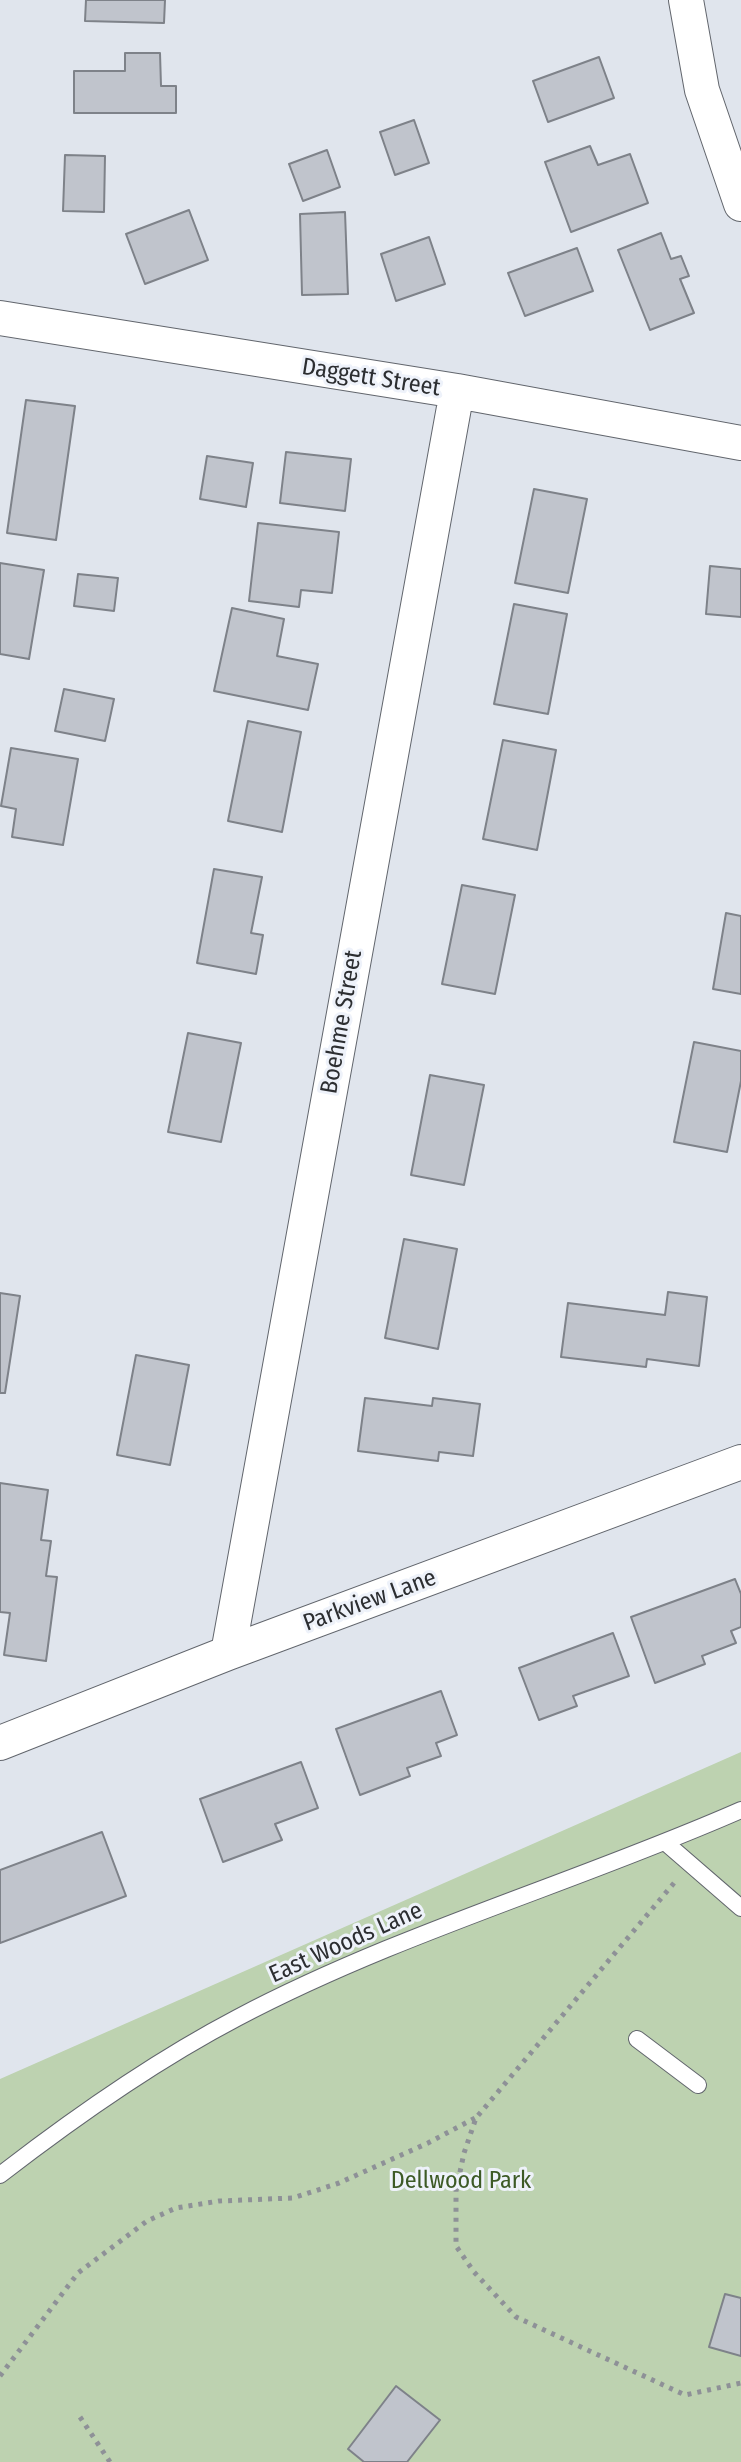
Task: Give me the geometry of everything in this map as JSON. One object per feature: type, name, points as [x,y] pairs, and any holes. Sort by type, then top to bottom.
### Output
[{"type":"street","points":[[686,0],[702,90],[741,204]]},
{"type":"street","name":"Daggett Street","points":[[0,318],[457,391],[741,443]]},
{"type":"street","name":"Boehme Street","points":[[228,1653],[457,391]]},
{"type":"street","name":"Parkview Lane","points":[[0,1743],[228,1653],[741,1462]]},
{"type":"lane","name":"East Woods Lane","points":[[0,2175],[90,2106],[236,2018],[391,1946],[666,1843],[741,1810]]},
{"type":"lane","points":[[666,1843],[741,1908]]},
{"type":"lane","points":[[637,2039],[698,2085]]},
{"type":"path","points":[[690,1864],[476,2118],[456,2191],[456,2246],[474,2272],[516,2317],[685,2395],[741,2383]]},
{"type":"path","points":[[0,2376],[78,2273],[147,2221],[176,2208],[204,2203],[293,2198],[339,2183],[476,2118]]},
{"type":"path","points":[[80,2417],[110,2462]]},
{"type":"green space","name":"Dellwood Park","points":[[741,1752],[741,2462],[0,2462],[0,2079]]},
{"type":"building","points":[[86,0],[165,0],[164,23],[85,21]]},
{"type":"building","points":[[125,53],[160,53],[161,86],[176,86],[176,113],[74,113],[74,71],[125,71]]},
{"type":"building","points":[[599,57],[614,98],[548,122],[533,81]]},
{"type":"building","points":[[414,120],[429,163],[395,175],[380,132]]},
{"type":"building","points":[[590,146],[598,165],[630,154],[648,203],[571,232],[545,162]]},
{"type":"building","points":[[327,150],[340,187],[303,201],[289,164]]},
{"type":"building","points":[[65,155],[105,156],[104,212],[63,211]]},
{"type":"building","points":[[189,210],[208,260],[145,284],[126,234]]},
{"type":"building","points":[[345,212],[348,294],[302,295],[300,214]]},
{"type":"building","points":[[661,233],[671,259],[681,256],[689,276],[680,279],[694,313],[650,330],[618,250]]},
{"type":"building","points":[[429,237],[445,284],[396,301],[381,254]]},
{"type":"building","points":[[577,248],[593,291],[525,316],[508,273]]},
{"type":"building","points":[[26,400],[75,406],[56,540],[7,533]]},
{"type":"building","points":[[286,452],[351,459],[345,511],[280,503]]},
{"type":"building","points":[[207,456],[253,463],[246,507],[200,499]]},
{"type":"building","points":[[534,489],[587,499],[568,593],[515,583]]},
{"type":"building","points":[[258,523],[339,532],[332,593],[301,590],[299,607],[249,601]]},
{"type":"building","points":[[0,563],[44,570],[29,659],[0,654]]},
{"type":"building","points":[[710,566],[741,569],[741,617],[706,614]]},
{"type":"building","points":[[78,574],[118,578],[114,611],[74,606]]},
{"type":"building","points":[[514,604],[567,614],[548,714],[494,704]]},
{"type":"building","points":[[232,608],[284,619],[277,656],[318,664],[308,710],[214,691]]},
{"type":"building","points":[[64,689],[114,699],[105,741],[55,731]]},
{"type":"building","points":[[248,721],[301,732],[282,832],[228,821]]},
{"type":"building","points":[[503,740],[556,750],[537,850],[483,839]]},
{"type":"building","points":[[11,748],[78,759],[63,845],[12,837],[16,809],[1,806]]},
{"type":"building","points":[[214,869],[262,877],[251,933],[263,935],[256,974],[197,963]]},
{"type":"building","points":[[462,885],[515,895],[495,994],[442,984]]},
{"type":"building","points":[[726,913],[741,916],[741,994],[713,989]]},
{"type":"building","points":[[188,1033],[241,1043],[221,1142],[168,1132]]},
{"type":"building","points":[[694,1042],[741,1051],[741,1081],[727,1152],[674,1142]]},
{"type":"building","points":[[430,1075],[484,1085],[464,1185],[411,1175]]},
{"type":"building","points":[[404,1239],[457,1249],[438,1349],[385,1338]]},
{"type":"building","points":[[668,1292],[707,1297],[699,1366],[647,1359],[646,1367],[561,1357],[568,1303],[665,1315]]},
{"type":"building","points":[[0,1293],[20,1296],[5,1393],[0,1393]]},
{"type":"building","points":[[136,1355],[189,1365],[170,1465],[117,1455]]},
{"type":"building","points":[[365,1398],[432,1406],[433,1398],[480,1404],[473,1456],[439,1452],[438,1461],[358,1451]]},
{"type":"building","points":[[0,1483],[48,1490],[41,1540],[51,1541],[46,1576],[57,1577],[46,1661],[4,1655],[10,1613],[0,1612]]},
{"type":"building","points":[[735,1579],[741,1594],[741,1627],[731,1631],[736,1643],[702,1656],[705,1664],[655,1683],[631,1617]]},
{"type":"building","points":[[613,1633],[629,1676],[573,1696],[577,1706],[539,1720],[519,1668]]},
{"type":"building","points":[[441,1691],[457,1735],[436,1743],[441,1756],[407,1768],[410,1776],[360,1795],[336,1729]]},
{"type":"building","points":[[301,1762],[318,1808],[275,1824],[282,1840],[223,1862],[200,1799]]},
{"type":"building","points":[[102,1832],[126,1896],[0,1943],[0,1870]]},
{"type":"building","points":[[725,2294],[741,2298],[741,2356],[709,2347]]},
{"type":"building","points":[[396,2386],[440,2420],[407,2462],[364,2462],[348,2449]]}]
